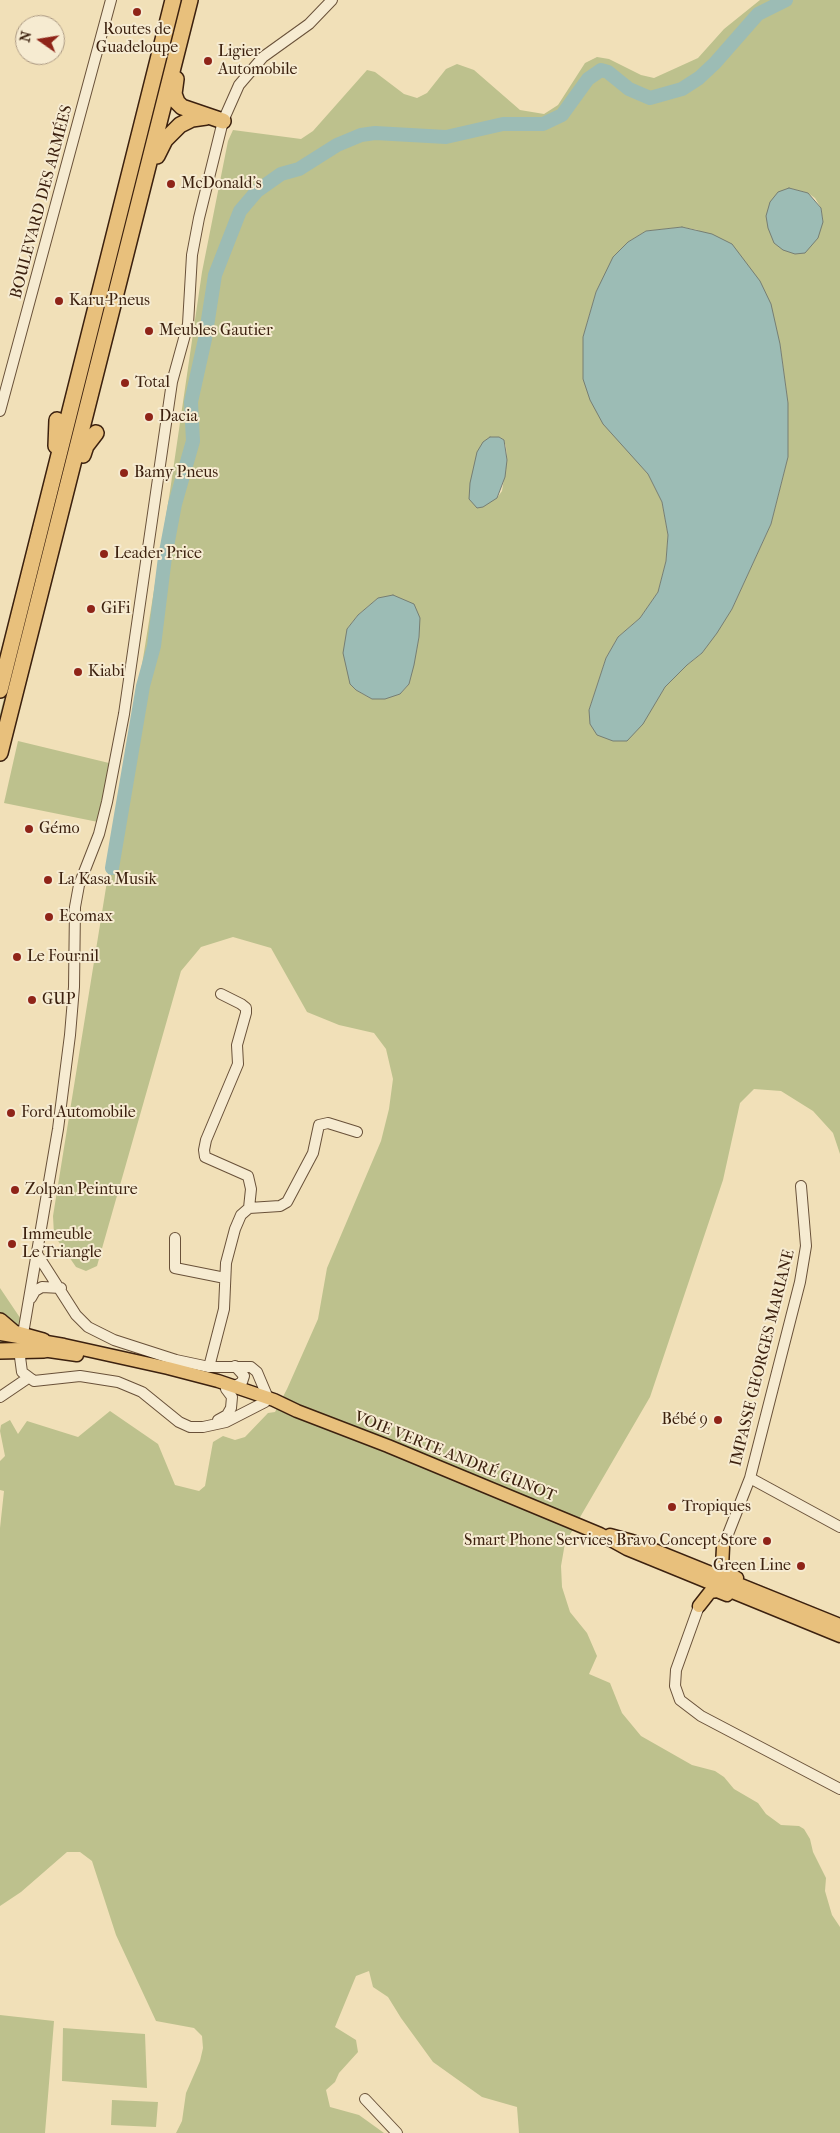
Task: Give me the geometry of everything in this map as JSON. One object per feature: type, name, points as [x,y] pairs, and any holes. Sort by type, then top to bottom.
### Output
[{"type":"highway","points":[[0,690],[52,490],[173,0]]},
{"type":"highway","points":[[0,753],[190,0]]},
{"type":"highway","points":[[195,0],[174,94],[176,102],[182,108],[223,122]]},
{"type":"highway","points":[[131,235],[162,144],[180,125],[192,119],[206,117]]},
{"type":"highway","points":[[70,370],[77,362],[108,264]]},
{"type":"highway","points":[[111,363],[109,352],[123,265]]},
{"type":"highway","points":[[52,490],[57,420]]},
{"type":"highway","points":[[52,546],[69,507],[86,446],[96,432]]},
{"type":"highway","points":[[0,1321],[14,1332],[43,1346]]},
{"type":"highway","points":[[0,1351],[43,1346]]},
{"type":"main road","name":"VOIE VERTE ANDRÉ GUNOT","points":[[0,1334],[43,1346],[207,1376],[231,1388],[388,1446],[600,1534],[632,1541],[670,1561],[782,1608],[840,1636]]},
{"type":"main road","name":"VOIE VERTE ANDRÉ GUNOT","points":[[0,1344],[43,1346]]},
{"type":"main road","points":[[670,1561],[706,1563],[723,1548]]},
{"type":"main road","points":[[699,1606],[707,1594],[717,1591],[770,1612],[782,1608],[774,1594],[726,1572],[721,1563],[723,1548]]},
{"type":"main road","points":[[670,1561],[696,1582],[700,1591],[699,1606]]},
{"type":"main road","name":"VOIE VERTE ANDRÉ GUNOT","points":[[782,1608],[840,1625]]},
{"type":"street","name":"BOULEVARD DES ARMÉES","points":[[1,404],[111,0]]},
{"type":"street","points":[[24,1328],[58,1129],[75,975],[76,907],[80,885],[99,834],[107,802],[124,714],[164,452],[172,382],[188,324],[192,255],[223,122],[233,96],[253,67],[309,24],[332,0]]},
{"type":"street","points":[[221,994],[241,1004],[246,1008],[246,1013],[237,1045],[238,1064],[204,1150],[205,1157],[248,1176],[251,1182],[249,1208]]},
{"type":"street","points":[[207,1376],[224,1309],[224,1278],[235,1229],[241,1215],[249,1208],[280,1206],[287,1202],[313,1152],[319,1125],[328,1122],[358,1132]]},
{"type":"street","name":"IMPASSE GEORGES MARIANE","points":[[723,1548],[750,1478],[805,1258],[806,1233],[800,1186]]},
{"type":"street","points":[[175,1238],[175,1268],[224,1278]]},
{"type":"street","points":[[20,1357],[22,1372],[28,1378],[46,1381],[91,1377],[118,1382],[147,1396],[183,1424],[195,1427],[226,1422],[266,1400],[254,1369],[235,1366],[207,1376],[96,1331],[76,1315],[61,1288],[38,1254]]},
{"type":"street","points":[[29,1301],[38,1288],[45,1286],[61,1288]]},
{"type":"street","points":[[208,1425],[229,1413],[232,1401],[231,1388],[242,1382],[244,1376],[235,1366]]},
{"type":"street","points":[[0,1397],[28,1378]]},
{"type":"street","points":[[750,1478],[840,1527]]},
{"type":"street","points":[[699,1606],[676,1670],[674,1681],[680,1700],[701,1716],[840,1789]]},
{"type":"street","points":[[365,2098],[397,2133]]},
{"type":"green space","points":[[179,0],[185,0],[0,738],[0,714]]},
{"type":"green space","points":[[760,0],[840,0],[840,1154],[833,1133],[813,1111],[781,1091],[754,1089],[740,1103],[723,1180],[650,1397],[565,1543],[561,1566],[562,1587],[570,1612],[587,1633],[597,1656],[589,1674],[610,1683],[622,1713],[641,1736],[692,1765],[715,1771],[724,1777],[734,1789],[758,1803],[766,1814],[781,1825],[799,1826],[804,1829],[810,1839],[813,1852],[826,1878],[825,1891],[832,1915],[840,1927],[840,2133],[519,2133],[517,2107],[482,2097],[433,2062],[388,1997],[373,1987],[369,1971],[356,1976],[335,2027],[356,2040],[358,2052],[339,2073],[335,2082],[326,2090],[330,2107],[359,2115],[384,2133],[176,2133],[182,2121],[186,2093],[200,2061],[203,2048],[202,2036],[194,2028],[156,2021],[116,1935],[92,1861],[80,1852],[67,1852],[21,1892],[0,1906],[0,1528],[4,1491],[0,1490],[0,1461],[5,1456],[0,1431],[1,1425],[10,1420],[18,1434],[27,1421],[78,1437],[110,1411],[158,1444],[175,1485],[199,1491],[205,1486],[213,1442],[223,1436],[235,1440],[245,1437],[268,1413],[275,1412],[287,1389],[318,1319],[327,1268],[381,1141],[389,1109],[393,1079],[386,1049],[374,1033],[339,1025],[307,1012],[271,948],[233,937],[201,947],[181,971],[97,1266],[86,1271],[76,1267],[54,1235],[53,1216],[170,491],[202,272],[228,141],[233,130],[301,139],[313,131],[367,70],[375,72],[404,94],[417,98],[427,93],[446,69],[457,64],[474,70],[520,110],[544,114],[558,105],[585,63],[597,57],[609,59],[641,75],[654,78],[698,58],[724,29]],"holes":[[[789,188],[808,193],[815,198],[821,208],[823,222]],[[682,227],[698,230],[780,344],[788,403],[788,457],[771,524],[732,609],[702,653],[665,687],[655,703],[589,710],[606,658],[618,637],[640,618],[658,592],[666,561],[668,535],[662,502],[648,474],[633,456],[583,337],[596,292],[628,242],[646,231]],[[499,437],[504,440],[507,460],[502,491],[497,498]],[[378,598],[419,637],[409,684],[400,694],[372,699],[356,690],[347,629],[358,615]]]},
{"type":"green space","points":[[18,741],[109,763],[98,822],[4,803]]},
{"type":"green space","points":[[0,1288],[35,1340],[44,1350],[0,1344]]},
{"type":"green space","points":[[0,2015],[54,2021],[45,2133],[0,2133]]},
{"type":"green space","points":[[63,2028],[145,2034],[147,2088],[62,2081]]},
{"type":"green space","points":[[112,2100],[158,2102],[156,2127],[111,2125]]},
{"type":"water","points":[[789,188],[808,193],[821,208],[823,222],[818,238],[805,253],[795,254],[783,250],[774,243],[768,228],[766,216],[770,202],[778,192]]},
{"type":"water","points":[[682,227],[712,234],[732,244],[760,281],[771,304],[780,344],[788,403],[788,457],[771,524],[732,609],[702,653],[665,687],[643,724],[627,741],[613,741],[597,735],[590,724],[589,710],[606,658],[618,637],[640,618],[658,592],[666,561],[668,535],[662,502],[648,474],[603,424],[590,400],[583,379],[583,337],[596,292],[613,257],[628,242],[646,231]]},
{"type":"water","points":[[490,437],[499,437],[504,440],[507,460],[505,477],[497,498],[483,507],[477,508],[469,499],[470,483],[477,452],[483,442]]},
{"type":"water","points":[[393,595],[414,604],[420,618],[414,665],[409,684],[400,694],[385,699],[372,699],[356,690],[350,684],[343,653],[347,629],[358,615],[378,598]]},
{"type":"waterway","points":[[112,868],[143,686],[154,646],[165,557],[175,504],[193,441],[191,402],[205,339],[215,275],[240,211],[257,191],[281,174],[299,169],[337,145],[361,135],[375,133],[446,137],[503,124],[543,124],[562,115],[588,79],[601,70],[608,72],[629,89],[650,98],[682,89],[699,78],[715,63],[758,14],[786,0]]},
{"type":"place","name":"Routes de Guadeloupe","points":[[137,12]]},
{"type":"place","name":"Ligier Automobile","points":[[208,61]]},
{"type":"place","name":"McDonald's","points":[[171,184]]},
{"type":"place","name":"Karu-Pneus","points":[[59,301]]},
{"type":"place","name":"Meubles Gautier","points":[[149,331]]},
{"type":"place","name":"Total","points":[[125,383]]},
{"type":"place","name":"Dacia","points":[[149,417]]},
{"type":"place","name":"Bamy Pneus","points":[[124,473]]},
{"type":"place","name":"Leader Price","points":[[104,554]]},
{"type":"place","name":"GiFi","points":[[91,609]]},
{"type":"place","name":"Kiabi","points":[[78,672]]},
{"type":"place","name":"Gémo","points":[[29,829]]},
{"type":"place","name":"La Kasa Musik","points":[[48,880]]},
{"type":"place","name":"Ecomax","points":[[49,917]]},
{"type":"place","name":"Le Fournil","points":[[17,957]]},
{"type":"place","name":"GUP","points":[[32,1000]]},
{"type":"place","name":"Ford Automobile","points":[[11,1113]]},
{"type":"place","name":"Zolpan Peinture","points":[[15,1190]]},
{"type":"place","name":"Immeuble Le Triangle","points":[[12,1244]]},
{"type":"place","name":"Bébé 9","points":[[718,1420]]},
{"type":"place","name":"Tropiques","points":[[672,1507]]},
{"type":"place","name":"Smart Phone Services Bravo Concept Store","points":[[767,1541]]},
{"type":"place","name":"Green Line","points":[[801,1566]]}]
